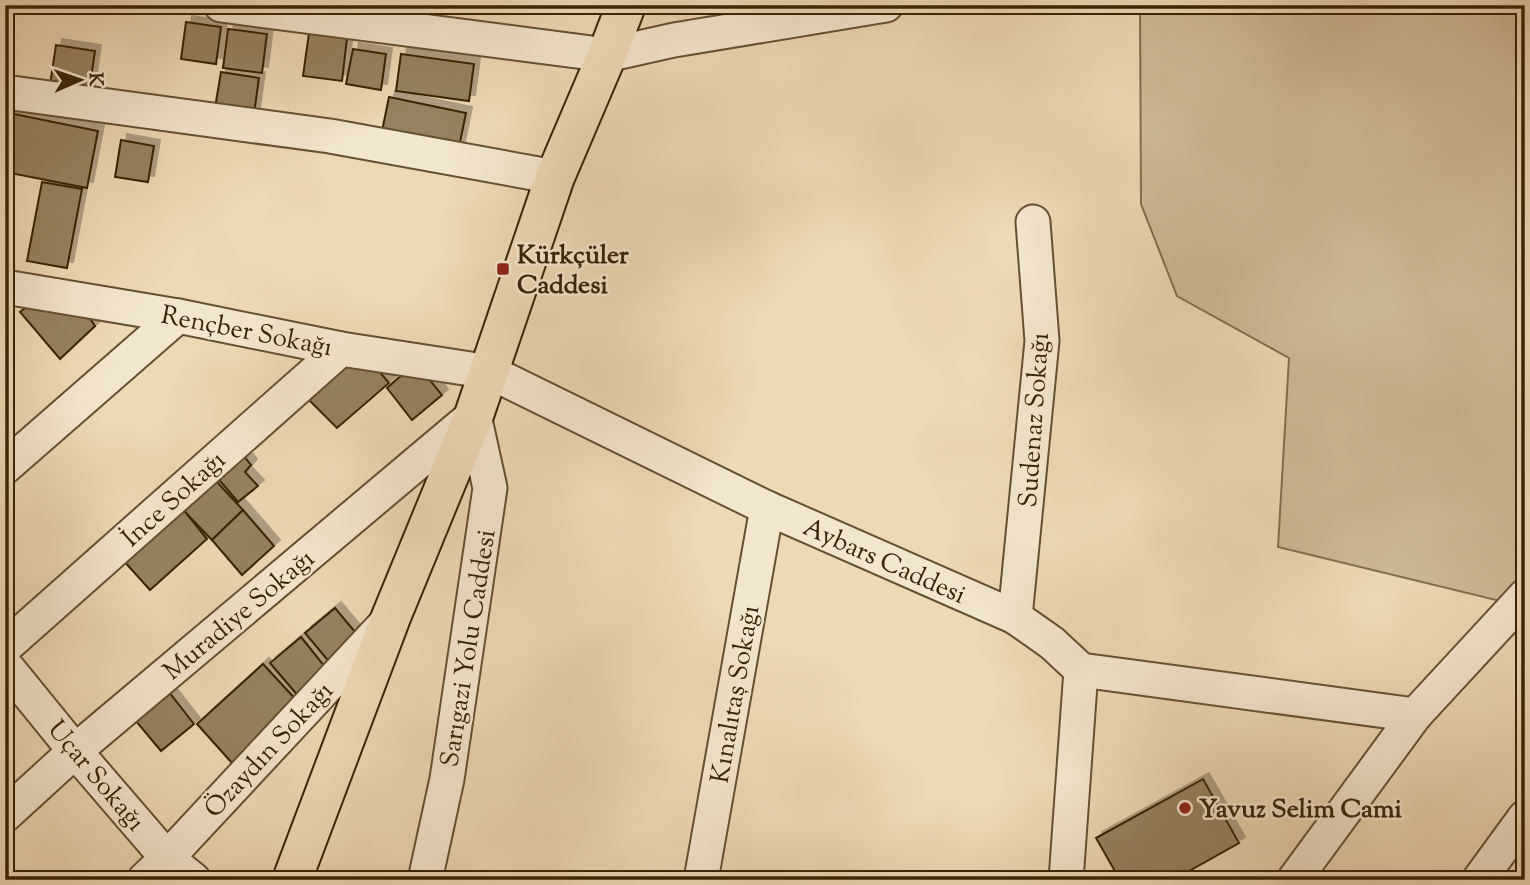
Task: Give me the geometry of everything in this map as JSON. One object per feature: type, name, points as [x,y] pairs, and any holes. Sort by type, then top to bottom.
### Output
[{"type":"main road","points":[[292,880],[391,617],[474,415],[555,177],[626,5]]},
{"type":"street","points":[[221,5],[607,55],[674,40],[886,5]]},
{"type":"street","points":[[5,92],[330,136],[555,177]]},
{"type":"street","name":"Sudenaz Sokağı","points":[[1016,617],[1042,341],[1033,222]]},
{"type":"street","name":"Rençber Sokağı","points":[[9,292],[178,316],[341,349],[490,372]]},
{"type":"street","points":[[5,467],[178,316]]},
{"type":"street","name":"İnce Sokağı","points":[[5,647],[341,349]]},
{"type":"street","name":"Aybars Caddesi","points":[[490,372],[767,508],[1016,617],[1052,643],[1081,670]]},
{"type":"street","name":"Muradiye Sokağı","points":[[5,815],[75,751],[474,415]]},
{"type":"street","name":"Sarıgazi Yolu Caddesi","points":[[425,880],[447,779],[490,488],[474,415]]},
{"type":"street","name":"Kınalıtaş Sokağı","points":[[701,880],[767,508]]},
{"type":"street","points":[[1294,880],[1415,715],[1525,596]]},
{"type":"street","name":"Özaydın Sokağı","points":[[156,869],[391,617]]},
{"type":"street","name":"Uçar Sokağı","points":[[5,665],[75,751],[156,869],[194,880]]},
{"type":"street","points":[[1066,880],[1081,670],[1415,715]]},
{"type":"street","points":[[1479,880],[1525,817]]},
{"type":"shaded area","points":[[1140,5],[1525,5],[1525,575],[1504,602],[1278,547],[1289,358],[1177,296],[1141,204]]},
{"type":"building","points":[[186,22],[221,27],[216,64],[181,59]]},
{"type":"building","points":[[228,29],[267,34],[262,73],[223,68]]},
{"type":"building","points":[[309,33],[347,38],[342,81],[303,76]]},
{"type":"building","points":[[56,45],[95,51],[89,91],[50,85]]},
{"type":"building","points":[[353,49],[386,54],[381,90],[346,84]]},
{"type":"building","points":[[401,54],[474,64],[469,101],[396,91]]},
{"type":"building","points":[[221,72],[259,78],[254,114],[215,108]]},
{"type":"building","points":[[389,97],[466,113],[458,152],[381,136]]},
{"type":"building","points":[[9,113],[98,131],[87,188],[5,172],[5,133]]},
{"type":"building","points":[[121,140],[154,146],[148,182],[115,177]]},
{"type":"building","points":[[42,182],[82,189],[67,268],[27,261]]},
{"type":"building","points":[[36,299],[80,304],[95,326],[60,359],[20,312]]},
{"type":"building","points":[[353,360],[373,364],[389,383],[337,428],[309,400]]},
{"type":"building","points":[[416,363],[442,395],[412,420],[387,388]]},
{"type":"building","points":[[243,455],[251,465],[245,472],[258,486],[238,502],[215,475]]},
{"type":"building","points":[[216,481],[243,510],[212,540],[184,511]]},
{"type":"building","points":[[182,508],[207,539],[150,590],[123,560]]},
{"type":"building","points":[[243,510],[274,546],[242,575],[212,540]]},
{"type":"building","points":[[335,608],[361,639],[331,664],[305,633]]},
{"type":"building","points":[[301,637],[330,673],[300,698],[270,663]]},
{"type":"building","points":[[263,664],[299,703],[232,763],[197,724]]},
{"type":"building","points":[[169,692],[194,724],[161,751],[135,720]]},
{"type":"building","name":"Yavuz Selim Cami","points":[[1203,779],[1239,843],[1173,880],[1120,880],[1096,838]]},
{"type":"place","name":"Kürkçüler Caddesi","points":[[503,269]]},
{"type":"place","name":"Yavuz Selim Cami","points":[[1185,808]]}]
